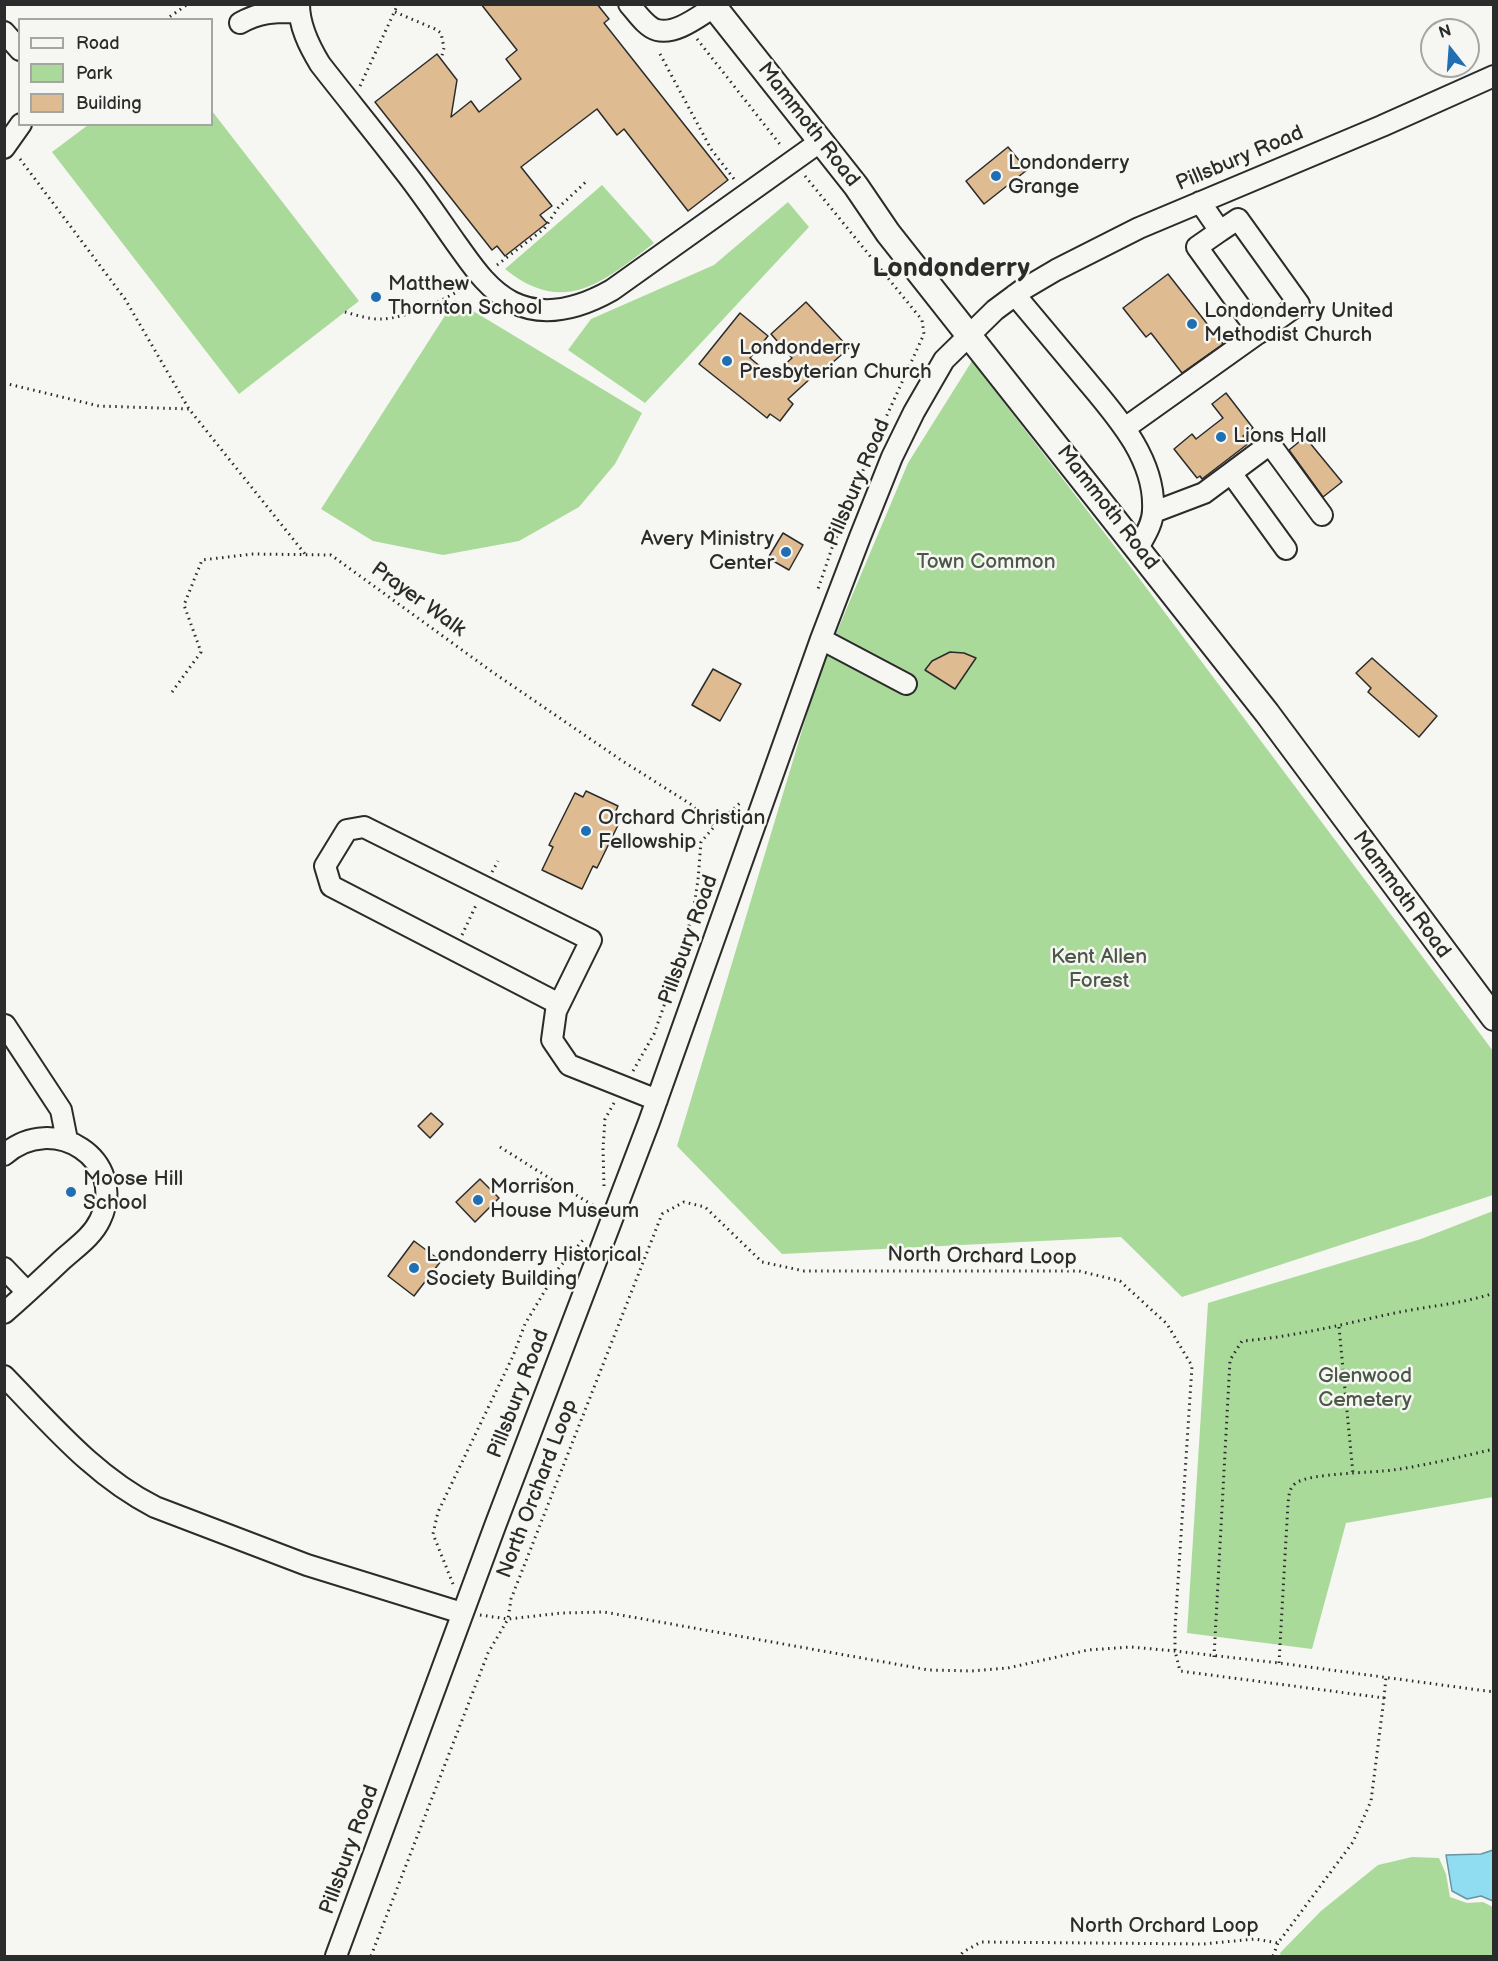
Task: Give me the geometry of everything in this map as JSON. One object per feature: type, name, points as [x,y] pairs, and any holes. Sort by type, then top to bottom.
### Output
[{"type":"main road","name":"Mammoth Road","points":[[713,6],[1267,713],[1494,1018]]},
{"type":"street","points":[[629,4],[647,24],[658,30],[674,29],[713,6]]},
{"type":"street","points":[[240,23],[254,15],[299,8],[310,48],[320,64],[405,172],[481,277],[498,293],[514,303],[531,308],[551,311],[572,308],[592,301],[612,290],[821,141]]},
{"type":"street","points":[[4,32],[18,48]]},
{"type":"street","name":"Pillsbury Road","points":[[336,1956],[462,1613],[603,1207],[657,1100],[821,639],[892,457],[914,412],[944,360],[995,310],[1056,270],[1139,228],[1382,126],[1494,76]]},
{"type":"street","points":[[6,145],[20,126]]},
{"type":"street","points":[[1200,202],[1220,231]]},
{"type":"street","points":[[1125,428],[1259,333],[1299,304],[1238,219],[1197,248],[1259,333]]},
{"type":"street","points":[[1015,295],[1125,428],[1139,451],[1152,489],[1154,512],[1148,530],[1138,548]]},
{"type":"street","points":[[1154,512],[1204,492],[1270,444],[1322,515]]},
{"type":"street","points":[[1231,473],[1287,549]]},
{"type":"street","points":[[821,639],[906,684]]},
{"type":"street","points":[[559,1004],[331,886],[325,866],[347,830],[364,827],[591,940],[556,1011],[552,1040],[568,1065],[657,1100]]},
{"type":"street","points":[[5,1025],[61,1110],[67,1140]]},
{"type":"street","points":[[4,1155],[13,1147],[30,1139],[48,1136],[67,1140],[90,1155],[101,1172],[106,1191],[103,1212],[94,1230],[4,1313]]},
{"type":"street","points":[[4,1268],[27,1292]]},
{"type":"street","points":[[4,1376],[86,1460],[133,1496],[155,1507],[307,1565],[462,1613]]},
{"type":"path","points":[[168,18],[188,4]]},
{"type":"path","points":[[352,104],[398,4]]},
{"type":"path","points":[[395,12],[441,33],[444,48],[441,59]]},
{"type":"path","points":[[694,35],[793,162],[922,320],[924,334],[872,448],[832,548],[815,599]]},
{"type":"path","points":[[660,54],[711,149],[747,194]]},
{"type":"path","points":[[6,145],[125,299],[189,408],[306,555]]},
{"type":"path","points":[[345,312],[381,320],[401,316],[441,299],[481,277],[544,229],[562,203],[588,180]]},
{"type":"path","points":[[4,384],[99,406],[189,408]]},
{"type":"path","name":"Prayer Walk","points":[[172,692],[201,651],[184,605],[202,560],[253,554],[331,555],[491,671],[621,760],[692,805],[714,827]]},
{"type":"path","points":[[604,1190],[605,1119],[654,1034],[672,983],[693,912],[699,880],[701,842],[741,803],[746,795]]},
{"type":"path","points":[[454,950],[480,896]]},
{"type":"path","points":[[500,1147],[603,1207]]},
{"type":"path","name":"North Orchard Loop","points":[[371,1956],[488,1653],[508,1619],[511,1599],[662,1215],[684,1202],[705,1207],[762,1262],[804,1270],[1079,1271],[1120,1281],[1136,1295],[1167,1324],[1192,1366],[1175,1651]]},
{"type":"path","points":[[583,1240],[558,1269],[525,1324],[513,1356],[438,1512],[433,1534],[462,1613],[508,1619],[562,1613],[604,1612],[929,1670],[972,1671],[1008,1668],[1088,1650],[1131,1647],[1279,1663],[1494,1692]]},
{"type":"path","points":[[1214,1657],[1230,1360],[1242,1341],[1280,1338],[1339,1327],[1395,1313],[1476,1299],[1494,1293]]},
{"type":"path","points":[[1339,1327],[1353,1474]]},
{"type":"path","points":[[1279,1663],[1290,1491],[1295,1483],[1309,1477],[1433,1464],[1494,1449]]},
{"type":"path","points":[[1175,1651],[1180,1671],[1384,1698]]},
{"type":"path","name":"North Orchard Loop","points":[[960,1956],[981,1942],[1203,1944],[1255,1939],[1278,1943],[1353,1842],[1371,1801],[1386,1677]]},
{"type":"path","points":[[1274,1956],[1278,1943]]},
{"type":"green space","points":[[213,112],[359,301],[239,394],[52,152],[87,126],[213,126]]},
{"type":"green space","points":[[602,185],[654,243],[600,281],[582,289],[565,292],[546,291],[526,283],[505,269]]},
{"type":"green space","points":[[788,202],[809,227],[645,403],[568,350],[591,319],[714,265]]},
{"type":"green space","points":[[455,300],[642,413],[615,464],[579,507],[519,541],[443,555],[373,541],[321,509]]},
{"type":"green space","name":"Kent Allen Forest","points":[[972,361],[1136,574],[1493,1051],[1493,1195],[1182,1297],[1121,1237],[782,1254],[677,1146],[819,674],[908,463]]},
{"type":"green space","name":"Glenwood Cemetery","points":[[1493,1211],[1493,1497],[1346,1523],[1312,1649],[1187,1633],[1208,1303],[1421,1239]]},
{"type":"green space","points":[[1412,1857],[1439,1858],[1446,1874],[1450,1897],[1467,1903],[1483,1902],[1493,1907],[1493,1956],[1281,1956],[1280,1953],[1321,1911],[1378,1865]]},
{"type":"water","points":[[1493,1850],[1493,1901],[1481,1896],[1467,1899],[1452,1891],[1446,1855],[1481,1854]]},
{"type":"building","points":[[481,4],[597,4],[609,19],[604,23],[728,180],[688,211],[624,129],[617,135],[597,109],[521,167],[552,206],[540,215],[547,223],[505,256],[497,246],[492,250],[375,102],[437,54],[457,80],[451,117],[471,101],[479,112],[521,79],[506,59],[517,50]]},
{"type":"building","name":"Londonderry Grange","points":[[1008,147],[1027,170],[984,204],[966,181]]},
{"type":"building","name":"Londonderry United Methodist Church","points":[[1168,274],[1223,344],[1182,373],[1151,333],[1146,337],[1123,308]]},
{"type":"building","name":"Londonderry Presbyterian Church","points":[[806,302],[849,348],[788,399],[793,404],[780,421],[770,414],[767,418],[699,364],[740,313],[768,336],[750,358],[772,376],[792,358],[771,334]]},
{"type":"building","name":"Lions Hall","points":[[1226,393],[1253,428],[1243,436],[1249,443],[1202,479],[1200,476],[1197,478],[1174,449],[1192,434],[1196,439],[1223,418],[1212,404]]},
{"type":"building","points":[[1305,437],[1342,482],[1323,497],[1289,450]]},
{"type":"building","name":"Avery Ministry Center","points":[[783,533],[803,545],[789,570],[768,558]]},
{"type":"building","points":[[950,652],[964,653],[976,658],[955,689],[925,670],[932,661]]},
{"type":"building","points":[[1372,658],[1437,716],[1419,737],[1368,692],[1371,688],[1356,673]]},
{"type":"building","points":[[713,669],[741,684],[720,721],[692,705]]},
{"type":"building","name":"Orchard Christian Fellowship","points":[[586,791],[618,806],[615,813],[622,817],[597,868],[593,866],[582,889],[542,870],[553,847],[549,845],[575,793],[583,797]]},
{"type":"building","points":[[431,1113],[443,1124],[430,1138],[418,1126]]},
{"type":"building","name":"Morrison House Museum","points":[[480,1179],[499,1198],[475,1222],[456,1202]]},
{"type":"building","name":"Londonderry Historical Society Building","points":[[414,1241],[441,1261],[414,1296],[388,1276]]},
{"type":"place","name":"Londonderry Grange","points":[[996,176]]},
{"type":"place","name":"Matthew Thornton School","points":[[376,297]]},
{"type":"place","name":"Londonderry United Methodist Church","points":[[1192,324]]},
{"type":"place","name":"Londonderry Presbyterian Church","points":[[727,361]]},
{"type":"place","name":"Lions Hall","points":[[1221,437]]},
{"type":"place","name":"Avery Ministry Center","points":[[786,552]]},
{"type":"place","name":"Orchard Christian Fellowship","points":[[586,831]]},
{"type":"place","name":"Moose Hill School","points":[[71,1192]]},
{"type":"place","name":"Morrison House Museum","points":[[478,1200]]},
{"type":"place","name":"Londonderry Historical Society Building","points":[[414,1268]]},
{"type":"district","name":"Londonderry","points":[[951,269]]},
{"type":"park label","name":"Town Common","points":[[986,563]]}]
